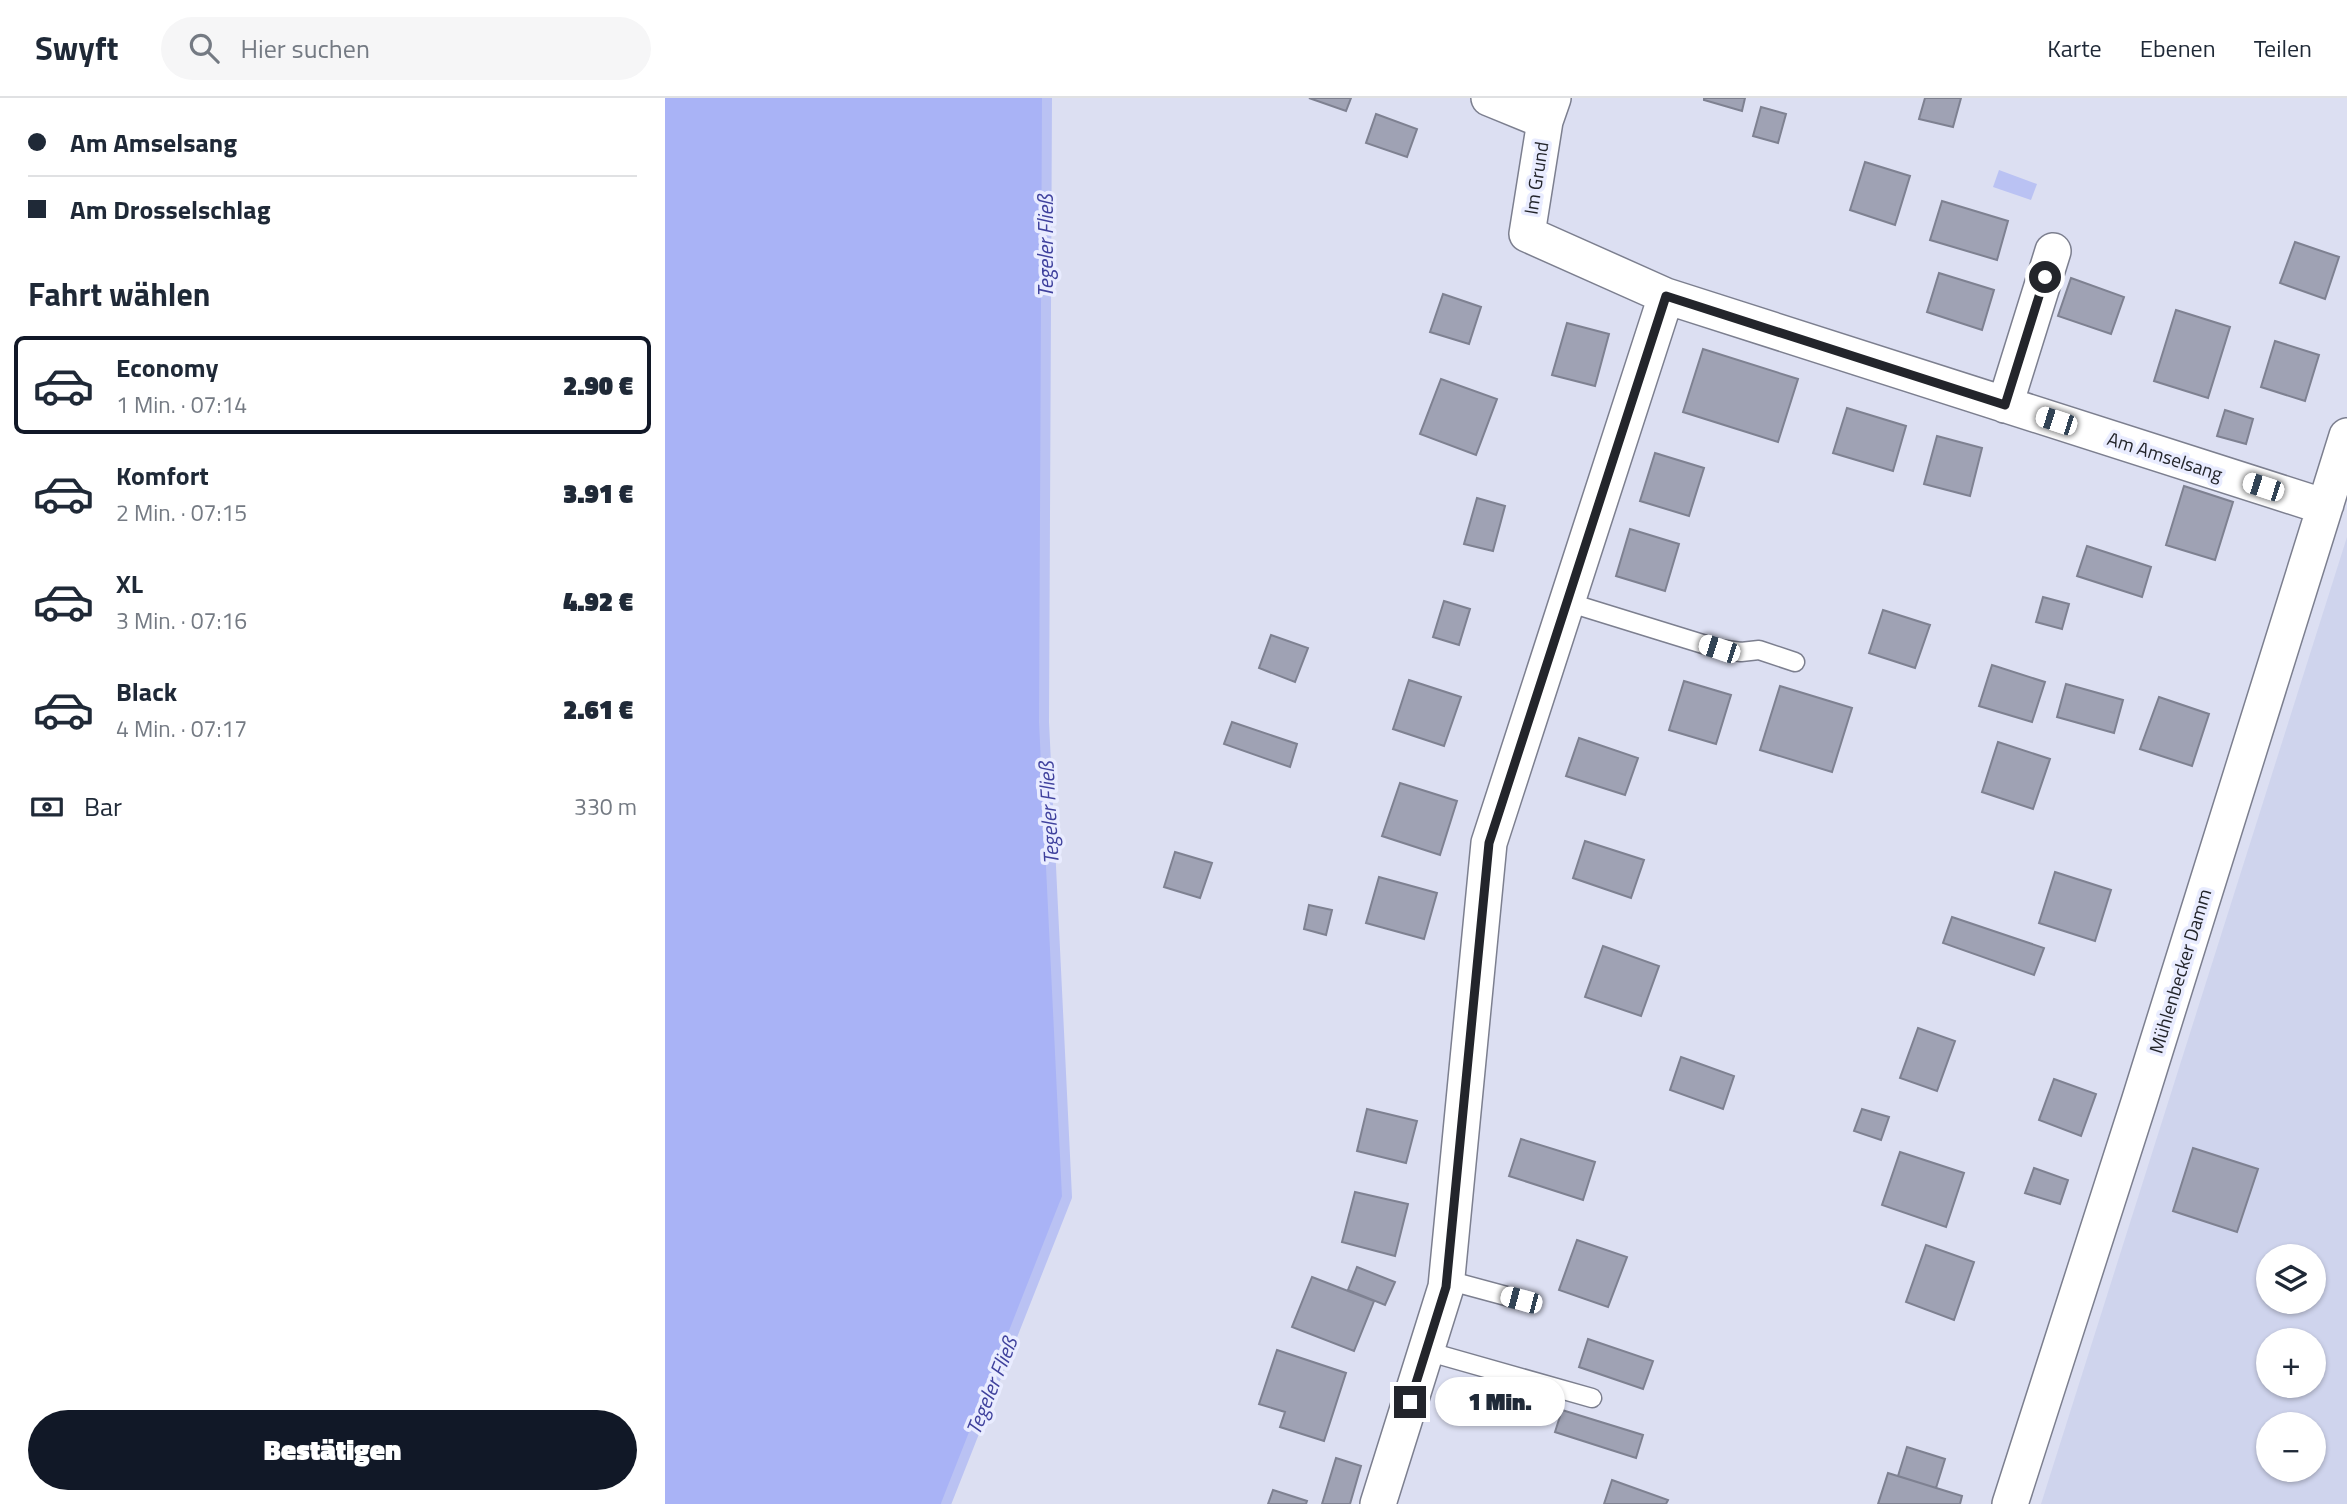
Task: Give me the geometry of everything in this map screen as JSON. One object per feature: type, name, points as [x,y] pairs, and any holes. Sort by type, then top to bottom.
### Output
[{"type":"street","name":"Im Grund","points":[[1489,98],[1549,110],[1527,234]]},
{"type":"street","name":"Am Amselsang","points":[[1527,234],[1666,296],[2316,504],[2326,503]]},
{"type":"street","points":[[2005,405],[2053,251]]},
{"type":"street","points":[[1378,1504],[1447,1280],[1489,843],[1666,296]]},
{"type":"street","name":"Mühlenbecker Damm","points":[[2010,1504],[2347,436]]},
{"type":"lane","points":[[1567,601],[1719,649],[1741,652],[1759,650],[1795,662]]},
{"type":"lane","points":[[1447,1280],[1521,1300]]},
{"type":"lane","points":[[1426,1351],[1592,1398]]},
{"type":"shaded area","points":[[665,98],[1047,98],[1044,722],[1067,1197],[946,1504],[665,1504]]},
{"type":"shaded area","points":[[1999,170],[2037,184],[2031,200],[1993,187]]},
{"type":"shaded area","points":[[2347,537],[2347,1504],[2041,1504]]},
{"type":"building","points":[[1309,98],[1351,98],[1346,111]]},
{"type":"building","points":[[1704,98],[1745,98],[1742,111]]},
{"type":"building","points":[[1925,98],[1961,98],[1953,127],[1919,119]]},
{"type":"building","points":[[1761,107],[1786,114],[1778,143],[1753,136]]},
{"type":"building","points":[[1376,114],[1417,129],[1407,157],[1366,143]]},
{"type":"building","points":[[1865,162],[1910,176],[1895,225],[1850,210]]},
{"type":"building","points":[[1942,201],[2008,221],[1997,260],[1930,240]]},
{"type":"building","points":[[2295,242],[2339,257],[2325,299],[2280,283]]},
{"type":"building","points":[[1939,273],[1994,290],[1982,330],[1927,312]]},
{"type":"building","points":[[2071,278],[2124,297],[2111,334],[2058,316]]},
{"type":"building","points":[[1443,294],[1481,307],[1469,344],[1430,332]]},
{"type":"building","points":[[2176,310],[2230,327],[2208,398],[2154,381]]},
{"type":"building","points":[[1567,323],[1609,334],[1595,386],[1552,375]]},
{"type":"building","points":[[2275,341],[2319,355],[2305,401],[2261,387]]},
{"type":"building","points":[[1703,349],[1798,379],[1778,442],[1683,412]]},
{"type":"building","points":[[1441,379],[1497,399],[1476,455],[1420,434]]},
{"type":"building","points":[[1847,408],[1906,426],[1893,471],[1833,453]]},
{"type":"building","points":[[2225,410],[2253,419],[2246,444],[2217,436]]},
{"type":"building","points":[[1937,436],[1982,448],[1970,496],[1924,484]]},
{"type":"building","points":[[1655,453],[1704,468],[1689,516],[1640,501]]},
{"type":"building","points":[[2184,486],[2233,502],[2215,560],[2166,545]]},
{"type":"building","points":[[1477,498],[1505,506],[1493,551],[1464,544]]},
{"type":"building","points":[[1630,529],[1679,544],[1665,591],[1616,576]]},
{"type":"building","points":[[2087,546],[2151,567],[2142,597],[2077,576]]},
{"type":"building","points":[[2043,597],[2069,604],[2062,629],[2036,622]]},
{"type":"building","points":[[1444,601],[1470,609],[1459,645],[1433,637]]},
{"type":"building","points":[[1883,610],[1930,625],[1915,668],[1869,653]]},
{"type":"building","points":[[1271,635],[1308,648],[1295,682],[1259,668]]},
{"type":"building","points":[[1992,665],[2045,682],[2032,722],[1979,706]]},
{"type":"building","points":[[1409,680],[1461,697],[1444,746],[1393,729]]},
{"type":"building","points":[[1684,681],[1731,695],[1716,744],[1669,730]]},
{"type":"building","points":[[2066,684],[2123,700],[2114,733],[2057,717]]},
{"type":"building","points":[[1780,686],[1852,708],[1832,772],[1760,750]]},
{"type":"building","points":[[2159,697],[2209,714],[2192,766],[2140,749]]},
{"type":"building","points":[[1232,722],[1297,744],[1290,767],[1224,744]]},
{"type":"building","points":[[1579,738],[1638,758],[1625,795],[1566,776]]},
{"type":"building","points":[[1998,742],[2050,759],[2033,809],[1982,792]]},
{"type":"building","points":[[1400,783],[1457,801],[1440,855],[1382,836]]},
{"type":"building","points":[[1585,841],[1644,860],[1631,898],[1573,878]]},
{"type":"building","points":[[1175,852],[1212,863],[1200,898],[1164,887]]},
{"type":"building","points":[[2055,872],[2111,890],[2095,941],[2039,923]]},
{"type":"building","points":[[1379,877],[1437,893],[1424,939],[1366,923]]},
{"type":"building","points":[[1309,905],[1332,910],[1326,935],[1304,929]]},
{"type":"building","points":[[1952,917],[2044,948],[2034,975],[1943,943]]},
{"type":"building","points":[[1603,946],[1659,966],[1641,1016],[1585,997]]},
{"type":"building","points":[[1918,1028],[1955,1041],[1937,1091],[1900,1078]]},
{"type":"building","points":[[1681,1057],[1734,1076],[1723,1109],[1670,1090]]},
{"type":"building","points":[[2054,1079],[2096,1094],[2081,1136],[2039,1120]]},
{"type":"building","points":[[1367,1109],[1417,1121],[1406,1163],[1357,1151]]},
{"type":"building","points":[[1862,1109],[1889,1117],[1881,1140],[1854,1131]]},
{"type":"building","points":[[1521,1139],[1595,1162],[1583,1200],[1509,1176]]},
{"type":"building","points":[[2193,1148],[2258,1169],[2237,1232],[2173,1211]]},
{"type":"building","points":[[1900,1152],[1964,1173],[1946,1227],[1882,1205]]},
{"type":"building","points":[[2034,1168],[2068,1180],[2060,1204],[2025,1193]]},
{"type":"building","points":[[1355,1192],[1408,1204],[1395,1256],[1342,1242]]},
{"type":"building","points":[[1577,1240],[1627,1257],[1608,1307],[1559,1290]]},
{"type":"building","points":[[1926,1245],[1974,1262],[1954,1320],[1906,1302]]},
{"type":"building","points":[[1357,1267],[1395,1282],[1385,1305],[1348,1290]]},
{"type":"building","points":[[1312,1277],[1374,1301],[1354,1351],[1292,1327]]},
{"type":"building","points":[[1588,1339],[1653,1361],[1643,1389],[1579,1367]]},
{"type":"building","points":[[1277,1350],[1346,1373],[1324,1441],[1280,1427],[1285,1412],[1259,1404]]},
{"type":"building","points":[[1562,1410],[1643,1435],[1636,1458],[1555,1432]]},
{"type":"building","points":[[1907,1447],[1945,1459],[1936,1488],[1898,1476]]},
{"type":"building","points":[[1336,1458],[1361,1466],[1350,1504],[1322,1504]]},
{"type":"building","points":[[1888,1473],[1962,1496],[1960,1504],[1878,1504]]},
{"type":"building","points":[[1612,1480],[1668,1500],[1666,1504],[1604,1504]]},
{"type":"building","points":[[1273,1490],[1307,1501],[1306,1504],[1268,1504]]},
{"type":"waterway","name":"Tegeler Fließ","points":[[946,1504],[1067,1197],[1044,722],[1047,98]]},
{"type":"route","points":[[1410,1402],[1446,1287],[1489,843],[1666,296],[2005,405],[2045,277]]}]
